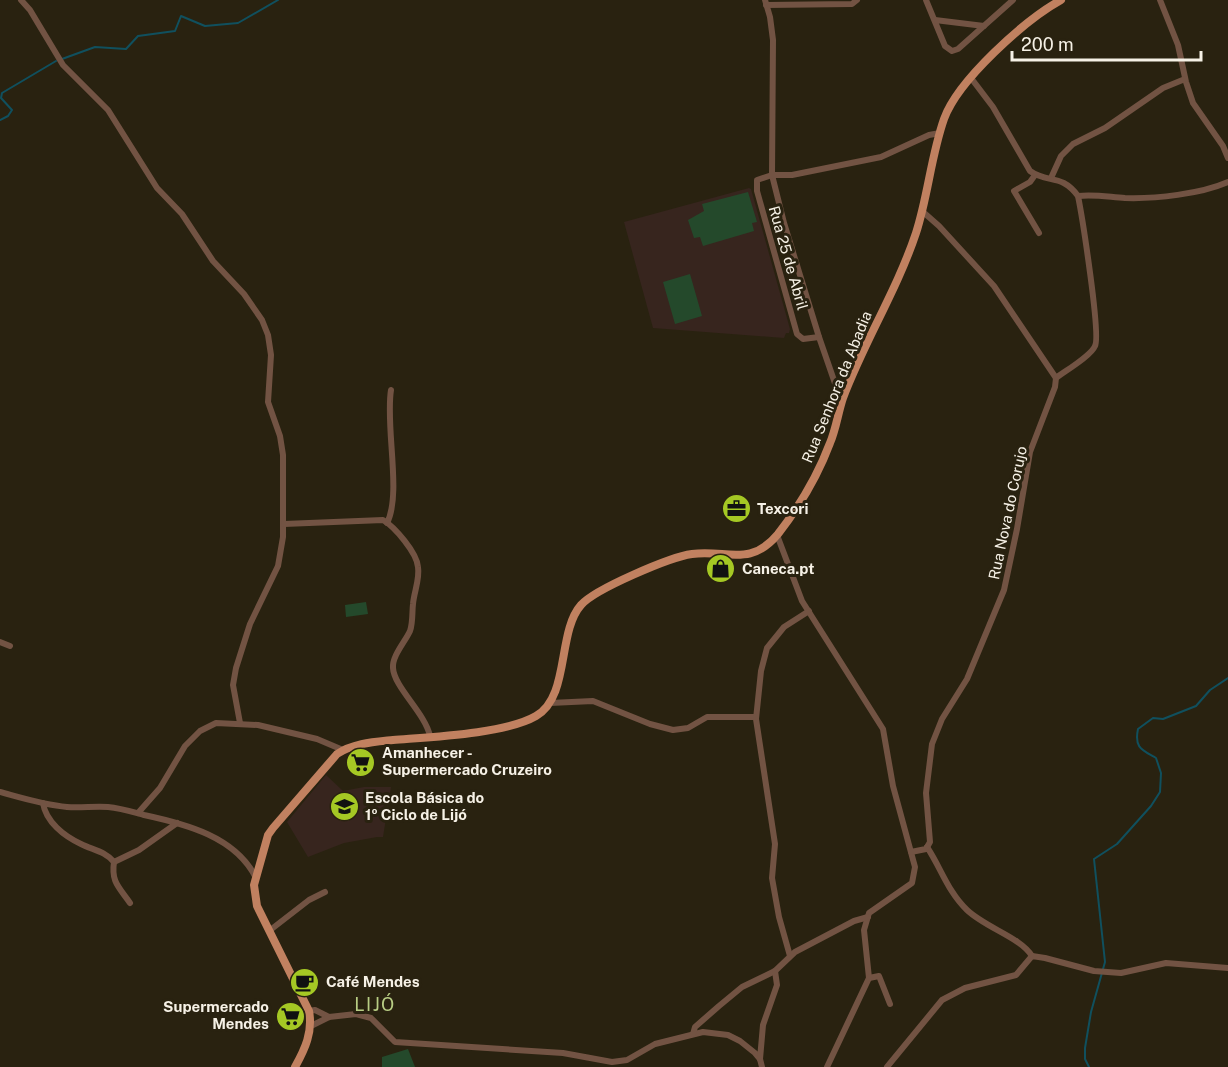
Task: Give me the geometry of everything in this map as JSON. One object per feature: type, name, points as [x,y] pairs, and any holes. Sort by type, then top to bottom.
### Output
[{"type":"main road","name":"Rua Senhora da Abadia","points":[[550,703],[571,625],[582,604],[591,597],[627,578],[673,559],[699,553],[743,556],[769,543],[777,535],[805,494],[829,447],[843,399],[916,233],[939,133],[948,109],[971,78],[1006,43],[1058,1]]},
{"type":"main road","points":[[295,1067],[304,1050],[311,1026],[309,1011],[255,900],[256,878],[268,835],[337,754],[343,750],[372,742],[480,731],[515,724],[535,717],[550,703]]},
{"type":"street","points":[[21,0],[30,10],[63,65],[108,110],[157,188],[182,214],[213,261],[244,294],[262,320],[268,335],[271,355],[268,402],[280,436],[283,455],[284,524],[278,566],[250,624],[236,668],[233,685],[240,723]]},
{"type":"street","points":[[766,3],[852,4],[857,0]]},
{"type":"street","points":[[926,0],[945,46],[952,51],[958,49],[1013,0]]},
{"type":"street","points":[[1160,0],[1178,45],[1193,103],[1223,146],[1228,158]]},
{"type":"street","name":"Rua 25 de Abril","points":[[766,3],[773,40],[772,176],[819,337],[838,392],[843,399]]},
{"type":"street","points":[[935,20],[984,26]]},
{"type":"street","points":[[922,211],[939,226],[994,286],[1056,378],[1093,351],[1097,344],[1096,320],[1078,196],[1065,182],[1035,175],[1026,166],[993,107],[971,78]]},
{"type":"street","points":[[1052,178],[1061,156],[1073,144],[1105,128],[1162,88],[1185,79]]},
{"type":"street","points":[[772,176],[792,175],[881,157],[929,135],[939,133]]},
{"type":"street","points":[[1035,175],[1030,182],[1014,191],[1039,233]]},
{"type":"street","name":"Rua 25 de Abril","points":[[772,176],[757,180],[757,191],[797,334],[803,339],[819,337]]},
{"type":"street","points":[[1078,196],[1101,195],[1126,198],[1198,192],[1228,182]]},
{"type":"street","name":"Rua Nova do Corujo","points":[[927,847],[930,842],[926,793],[932,744],[942,719],[967,679],[1004,590],[1030,452],[1055,387],[1056,378]]},
{"type":"street","points":[[387,522],[392,514],[393,501],[390,435],[392,390]]},
{"type":"street","points":[[284,524],[383,520],[392,526],[414,555],[418,566],[411,628],[394,659],[393,669],[400,686],[428,728],[430,736]]},
{"type":"street","points":[[777,535],[797,591],[883,729],[893,786],[915,867],[912,883],[870,913],[868,917],[864,930],[869,978],[827,1067]]},
{"type":"street","points":[[790,956],[779,917],[772,878],[775,844],[756,717],[761,671],[767,648],[784,627],[808,611]]},
{"type":"street","points":[[0,642],[10,646]]},
{"type":"street","points":[[550,703],[593,701],[650,724],[673,730],[688,728],[707,717],[756,717]]},
{"type":"street","points":[[138,813],[160,788],[185,746],[200,731],[216,723],[258,725],[317,739],[343,750]]},
{"type":"street","points":[[0,792],[67,807],[108,807],[177,823],[228,845],[242,856],[256,878]]},
{"type":"street","points":[[43,803],[44,810],[55,826],[80,844],[108,855],[114,862]]},
{"type":"street","points":[[114,862],[139,850],[177,823]]},
{"type":"street","points":[[911,852],[927,847],[953,895],[967,910],[981,921],[1019,942],[1032,956],[1094,971],[1121,973],[1166,963],[1228,968]]},
{"type":"street","points":[[114,862],[112,873],[114,881],[130,903]]},
{"type":"street","points":[[269,932],[309,900],[325,892]]},
{"type":"street","points":[[693,1034],[695,1028],[742,987],[775,971],[790,956],[829,933],[868,917]]},
{"type":"street","points":[[887,1067],[942,1000],[965,988],[1016,975],[1032,956]]},
{"type":"street","points":[[762,1067],[760,1059],[763,1024],[777,985],[775,971]]},
{"type":"street","points":[[869,978],[879,975],[890,1004]]},
{"type":"street","points":[[309,1011],[315,1010],[329,1017]]},
{"type":"street","points":[[311,1026],[329,1017],[356,1014],[371,1018],[395,1042],[563,1053],[612,1062],[627,1060],[655,1044],[703,1032],[728,1035],[740,1041],[760,1059]]},
{"type":"shaded area","points":[[749,188],[790,329],[789,333],[786,333],[784,338],[653,328],[624,222]]},
{"type":"shaded area","name":"Escola Básica do 1º Ciclo de Lijó","points":[[326,775],[343,791],[364,787],[391,787],[383,837],[344,843],[308,857],[287,822]]},
{"type":"green space","points":[[748,192],[757,222],[752,223],[754,231],[703,246],[700,237],[694,238],[688,220],[704,211],[702,204]]},
{"type":"green space","points":[[690,274],[702,316],[675,324],[663,282]]},
{"type":"green space","points":[[366,602],[368,614],[346,617],[345,605]]},
{"type":"green space","points":[[408,1049],[415,1067],[382,1067],[382,1057]]},
{"type":"waterway","points":[[62,59],[95,47],[126,49],[138,36],[175,31],[181,16],[205,26],[238,23],[278,0]]},
{"type":"waterway","points":[[0,120],[8,116],[12,110],[1,98],[2,93],[56,61]]},
{"type":"waterway","points":[[1089,1067],[1085,1059],[1085,1048],[1091,1012],[1105,962],[1094,859],[1117,844],[1151,806],[1160,792],[1161,773],[1156,758],[1140,748],[1137,740],[1138,729],[1153,718],[1163,719],[1196,706],[1210,690],[1228,678]]},
{"type":"place","name":"Texcori","points":[[736,509]]},
{"type":"place","name":"Caneca.pt","points":[[721,569]]},
{"type":"place","name":"Amanhecer - Supermercado Cruzeiro","points":[[361,762]]},
{"type":"place","name":"Escola Básica do 1º Ciclo de Lijó","points":[[344,807]]},
{"type":"place","name":"Café Mendes","points":[[305,982]]},
{"type":"place","name":"Supermercado Mendes","points":[[290,1016]]},
{"type":"district","name":"LIJÓ","points":[[375,1005]]}]
